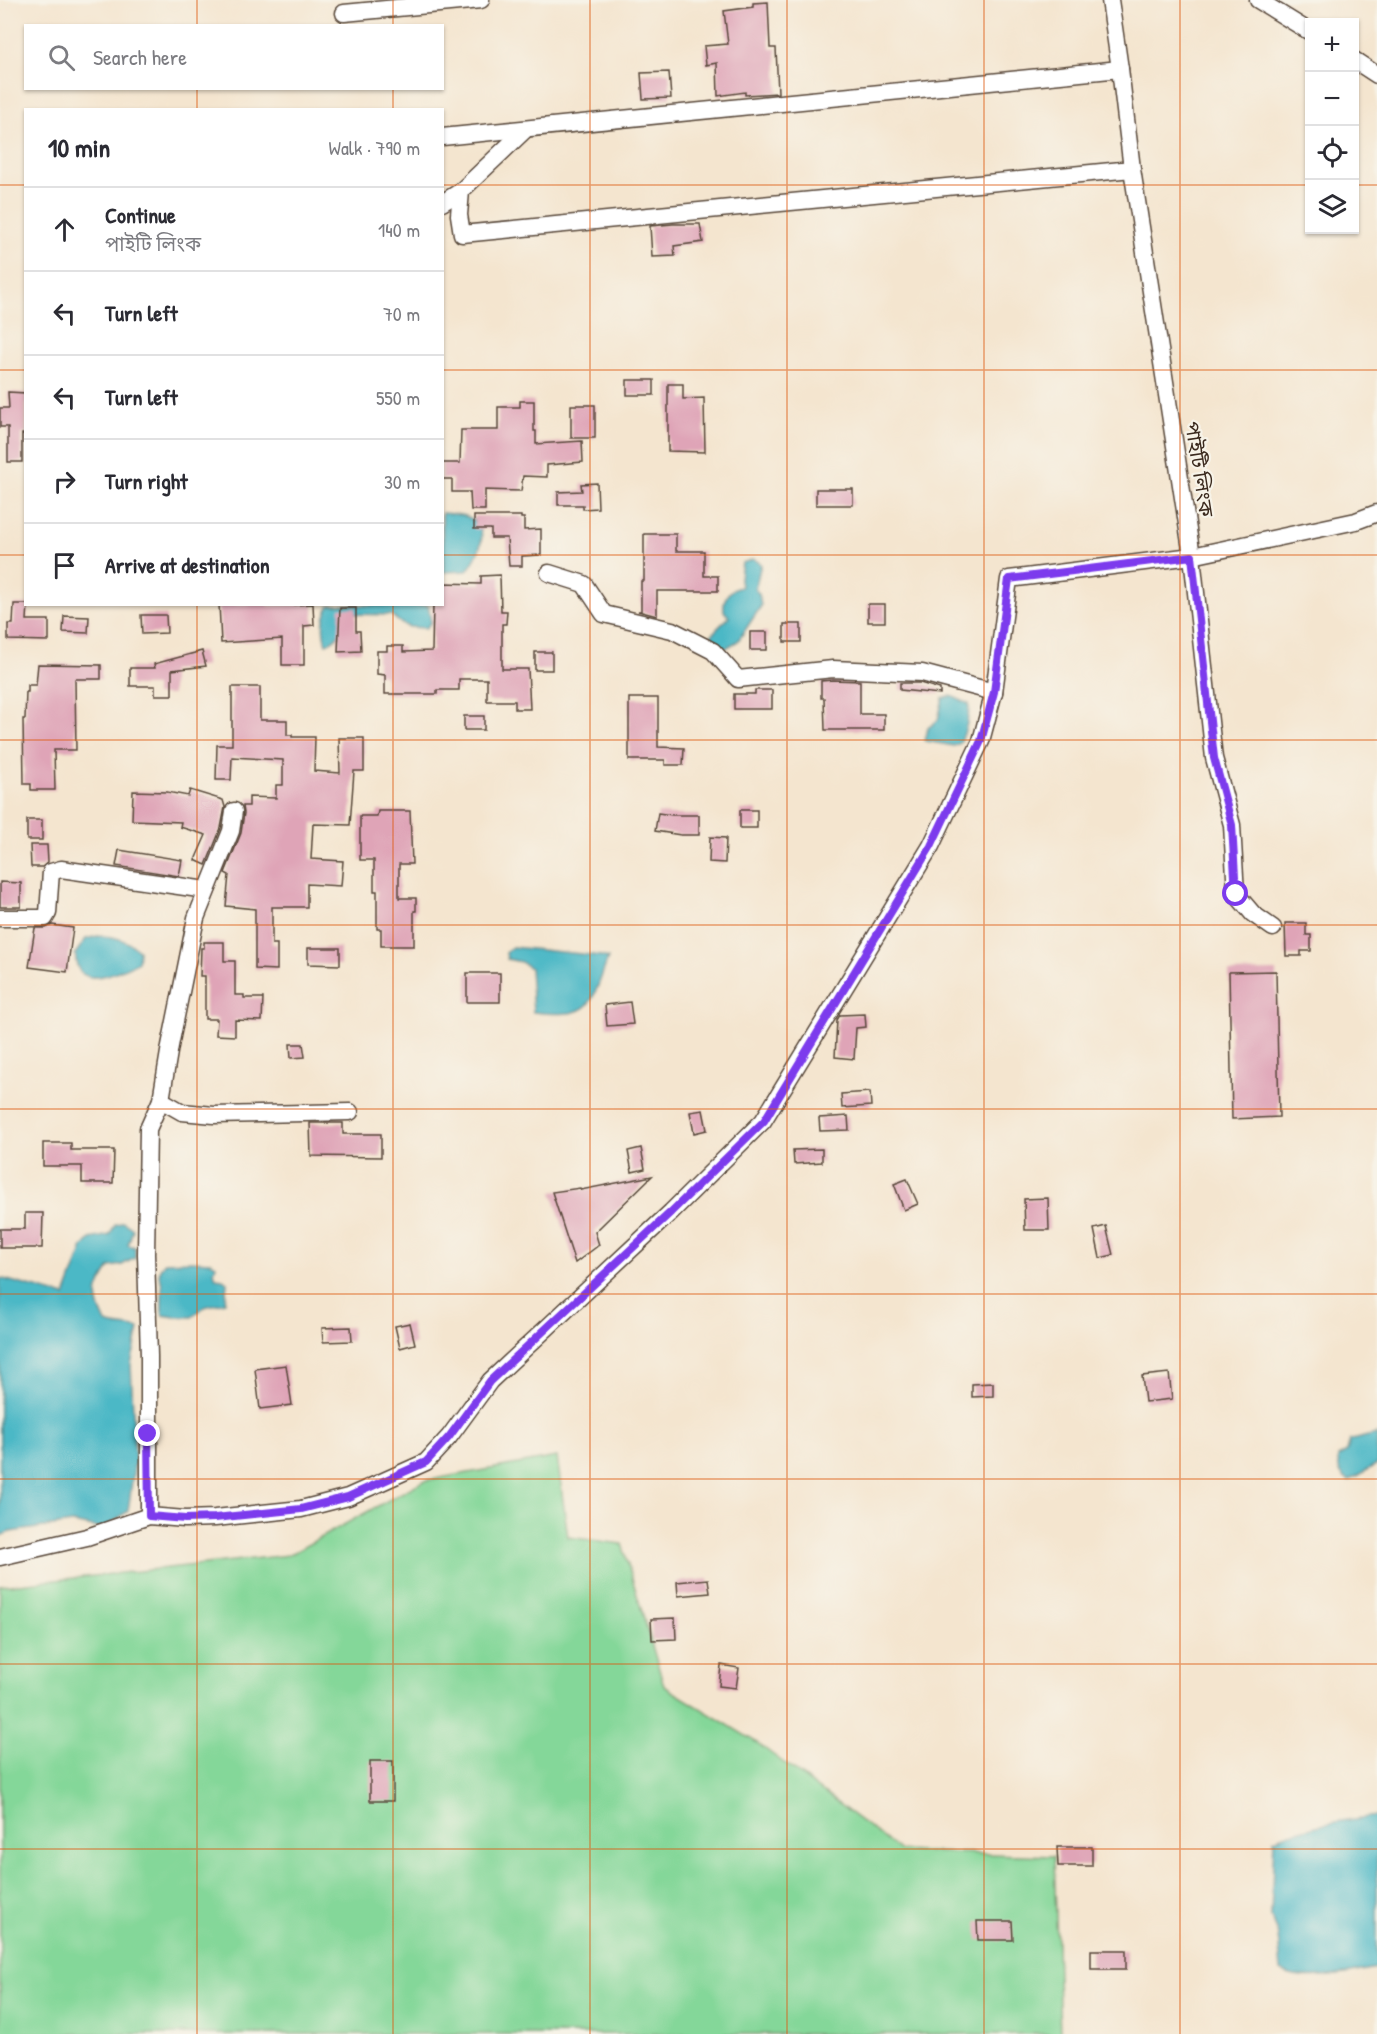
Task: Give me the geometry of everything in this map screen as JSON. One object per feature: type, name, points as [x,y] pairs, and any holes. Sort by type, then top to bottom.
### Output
[{"type":"street","points":[[344,13],[481,0]]},
{"type":"street","name":"পাইটি লিংক","points":[[1110,0],[1132,169],[1192,556],[1214,758],[1232,825],[1236,894],[1253,914],[1273,928]]},
{"type":"street","points":[[1258,0],[1305,29]]},
{"type":"street","points":[[1359,63],[1377,75]]},
{"type":"street","points":[[444,137],[1120,69]]},
{"type":"street","points":[[444,202],[461,190],[526,129]]},
{"type":"street","points":[[461,190],[459,215],[462,234],[1132,169]]},
{"type":"street","points":[[0,1557],[87,1537],[149,1516],[185,1519],[215,1518],[301,1509],[348,1497],[426,1462],[449,1437],[490,1381],[671,1212],[764,1121],[931,846],[981,741],[994,692],[1009,579],[1192,556],[1356,520],[1377,513]]},
{"type":"street","points":[[549,573],[584,584],[604,614],[672,630],[713,651],[738,679],[833,669],[922,673],[994,692]]},
{"type":"street","points":[[149,1516],[149,1356],[146,1254],[148,1129],[161,1100],[196,918],[231,831],[234,811]]},
{"type":"street","points":[[0,918],[45,918],[48,913],[51,872],[61,869],[206,890]]},
{"type":"street","points":[[161,1100],[182,1112],[214,1115],[350,1112]]},
{"type":"green space","points":[[557,1457],[568,1537],[622,1544],[664,1686],[756,1742],[901,1851],[1054,1856],[1060,2034],[0,2034],[0,1586],[289,1555],[423,1481]]},
{"type":"water","points":[[444,513],[467,517],[477,523],[480,529],[482,536],[479,551],[467,571],[444,572]]},
{"type":"water","points":[[754,559],[761,564],[755,589],[759,594],[761,606],[738,641],[726,648],[715,646],[708,642],[714,632],[729,617],[724,611],[724,602],[730,592],[741,587],[742,563]]},
{"type":"water","points":[[329,606],[428,606],[431,622],[426,628],[410,627],[391,615],[350,614],[338,636],[326,644],[325,614]]},
{"type":"water","points":[[951,696],[969,704],[967,724],[960,743],[954,746],[925,741],[928,728],[938,720],[943,698]]},
{"type":"water","points":[[98,936],[125,941],[139,950],[138,962],[98,977],[83,974],[77,966],[75,954],[86,939]]},
{"type":"water","points":[[512,947],[608,958],[592,999],[586,1006],[578,1011],[567,1013],[533,1012],[530,968],[521,962],[507,959],[506,953]]},
{"type":"water","points":[[123,1222],[133,1229],[128,1245],[135,1247],[135,1258],[122,1265],[110,1267],[98,1289],[97,1300],[106,1323],[139,1329],[131,1364],[135,1461],[128,1511],[104,1529],[72,1523],[10,1532],[0,1536],[0,1278],[65,1296],[83,1247],[90,1239],[110,1235],[115,1225]]},
{"type":"water","points":[[165,1262],[211,1262],[216,1265],[214,1272],[216,1278],[227,1282],[225,1302],[204,1307],[192,1317],[163,1315],[160,1269]]},
{"type":"water","points":[[1377,1434],[1377,1464],[1349,1481],[1340,1471],[1338,1457],[1347,1452],[1350,1440]]},
{"type":"water","points":[[1377,1816],[1377,1968],[1315,1977],[1302,1977],[1281,1971],[1278,1935],[1271,1917],[1274,1839],[1325,1824]]},
{"type":"building","points":[[768,2],[770,48],[776,48],[778,93],[745,95],[745,92],[718,96],[717,63],[706,65],[704,46],[728,44],[724,11],[753,7],[753,3]]},
{"type":"building","points":[[669,72],[671,98],[643,99],[641,73]]},
{"type":"building","points":[[700,224],[703,242],[674,246],[675,256],[652,257],[650,226]]},
{"type":"building","points":[[627,380],[654,380],[654,395],[627,395]]},
{"type":"building","points":[[668,384],[683,384],[683,399],[704,398],[705,452],[668,451]]},
{"type":"building","points":[[8,392],[24,393],[22,462],[8,462],[8,427],[0,427],[0,408],[9,408]]},
{"type":"building","points":[[520,401],[534,401],[536,444],[582,441],[583,462],[547,465],[547,477],[523,476],[521,491],[485,490],[485,510],[471,510],[470,492],[452,492],[452,479],[444,479],[444,463],[460,463],[461,430],[498,430],[498,407],[520,407]]},
{"type":"building","points":[[571,405],[595,405],[595,438],[571,438]]},
{"type":"building","points":[[597,483],[598,508],[583,509],[583,505],[558,505],[558,492],[582,491],[581,484]]},
{"type":"building","points":[[816,489],[853,489],[853,505],[816,505]]},
{"type":"building","points":[[474,516],[521,516],[524,518],[524,530],[541,529],[541,555],[522,556],[522,566],[509,566],[507,538],[491,538],[491,529],[474,529]]},
{"type":"building","points":[[644,534],[676,534],[676,551],[704,551],[704,576],[718,576],[718,591],[657,591],[657,616],[638,611],[641,611],[641,581],[644,581]]},
{"type":"building","points":[[500,575],[501,611],[507,611],[506,624],[502,624],[502,669],[528,669],[530,709],[515,709],[515,701],[487,701],[487,679],[459,679],[459,690],[437,690],[437,694],[385,694],[385,675],[377,674],[377,651],[387,651],[387,646],[403,646],[403,652],[432,651],[433,606],[444,606],[444,583],[481,584],[481,576]]},
{"type":"building","points":[[14,604],[24,604],[28,606],[27,620],[49,620],[49,641],[8,640],[8,624],[13,624]]},
{"type":"building","points":[[868,604],[885,604],[885,622],[868,622]]},
{"type":"building","points":[[219,606],[313,606],[314,625],[304,626],[304,665],[282,665],[282,639],[221,643]]},
{"type":"building","points":[[340,608],[356,608],[356,631],[360,631],[361,651],[338,652]]},
{"type":"building","points":[[141,615],[166,615],[167,633],[142,634]]},
{"type":"building","points":[[64,616],[89,617],[88,633],[63,632]]},
{"type":"building","points":[[784,624],[801,624],[801,642],[784,642]]},
{"type":"building","points":[[750,632],[767,632],[767,650],[750,650]]},
{"type":"building","points":[[202,651],[206,666],[172,670],[172,695],[155,695],[155,686],[130,686],[130,668],[155,668],[154,664]]},
{"type":"building","points":[[535,652],[552,652],[552,670],[535,670]]},
{"type":"building","points":[[38,664],[101,665],[101,679],[75,679],[76,750],[54,750],[55,790],[31,790],[31,784],[24,784],[23,719],[25,719],[26,692],[28,692],[28,685],[36,685]]},
{"type":"building","points":[[821,681],[860,681],[860,714],[884,714],[884,730],[825,730]]},
{"type":"building","points":[[900,683],[920,683],[940,689],[940,694],[900,690]]},
{"type":"building","points":[[232,687],[260,687],[260,720],[287,720],[287,735],[315,737],[314,771],[340,773],[339,738],[364,738],[364,771],[354,771],[350,825],[313,824],[311,859],[343,861],[341,886],[307,884],[307,907],[272,907],[272,944],[277,944],[277,970],[255,969],[255,909],[226,906],[229,875],[225,873],[241,833],[243,806],[249,806],[249,797],[276,798],[276,785],[283,785],[283,760],[232,757],[231,780],[216,780],[217,745],[232,745]]},
{"type":"building","points":[[755,690],[772,690],[772,709],[734,709],[734,694],[755,694]]},
{"type":"building","points":[[629,698],[658,698],[658,747],[684,748],[683,765],[665,765],[665,760],[629,760]]},
{"type":"building","points":[[464,716],[484,716],[484,730],[464,730]]},
{"type":"building","points":[[190,790],[223,800],[225,807],[221,828],[206,865],[195,860],[206,835],[180,827],[181,822],[132,820],[133,791],[167,792],[188,796]]},
{"type":"building","points":[[740,810],[757,810],[757,828],[740,828]]},
{"type":"building","points":[[378,811],[410,811],[412,864],[399,864],[399,898],[416,898],[414,946],[381,946],[381,929],[377,929],[374,860],[360,860],[360,816],[377,816]]},
{"type":"building","points":[[658,813],[699,815],[699,835],[655,831]]},
{"type":"building","points":[[27,820],[42,820],[42,840],[27,840]]},
{"type":"building","points":[[710,837],[726,838],[725,863],[709,862]]},
{"type":"building","points":[[30,845],[47,845],[48,862],[42,867],[31,867]]},
{"type":"building","points":[[119,850],[182,860],[179,876],[116,866]]},
{"type":"building","points":[[0,882],[21,883],[21,907],[0,907]]},
{"type":"building","points":[[1285,923],[1306,923],[1306,935],[1311,935],[1311,951],[1301,951],[1301,956],[1286,956]]},
{"type":"building","points":[[52,925],[73,928],[67,972],[29,967],[35,928],[46,928]]},
{"type":"building","points":[[204,942],[224,942],[224,961],[235,961],[235,995],[244,995],[244,998],[263,998],[262,1021],[235,1020],[235,1036],[216,1035],[217,1019],[205,1019],[205,976],[200,976],[201,948],[204,948]]},
{"type":"building","points":[[308,948],[340,948],[340,965],[308,964]]},
{"type":"building","points":[[1276,971],[1279,1117],[1232,1119],[1229,972]]},
{"type":"building","points":[[467,973],[500,973],[500,1002],[467,1002]]},
{"type":"building","points":[[630,1002],[633,1024],[607,1026],[605,1005]]},
{"type":"building","points":[[865,1014],[866,1027],[856,1028],[854,1059],[835,1057],[837,1020],[840,1015]]},
{"type":"building","points":[[290,1044],[303,1044],[305,1057],[291,1058]]},
{"type":"building","points":[[870,1092],[871,1106],[842,1108],[841,1094]]},
{"type":"building","points":[[703,1110],[707,1130],[694,1133],[690,1112]]},
{"type":"building","points":[[848,1116],[849,1130],[820,1131],[819,1118]]},
{"type":"building","points":[[310,1123],[343,1123],[343,1134],[381,1134],[381,1157],[311,1156]]},
{"type":"building","points":[[43,1143],[71,1143],[71,1150],[114,1150],[113,1183],[82,1183],[82,1166],[43,1166]]},
{"type":"building","points":[[641,1148],[645,1169],[632,1172],[628,1151]]},
{"type":"building","points":[[822,1149],[822,1162],[794,1164],[793,1150]]},
{"type":"building","points":[[652,1176],[595,1232],[599,1245],[575,1263],[552,1192],[580,1188],[581,1190]]},
{"type":"building","points":[[907,1179],[918,1204],[904,1210],[894,1184]]},
{"type":"building","points":[[1048,1198],[1049,1230],[1025,1230],[1024,1199]]},
{"type":"building","points":[[25,1213],[43,1213],[42,1248],[0,1248],[0,1229],[25,1229]]},
{"type":"building","points":[[1106,1226],[1113,1255],[1100,1258],[1094,1229]]},
{"type":"building","points":[[410,1323],[415,1344],[400,1348],[395,1326]]},
{"type":"building","points":[[351,1327],[352,1341],[323,1342],[322,1328]]},
{"type":"building","points":[[286,1365],[292,1405],[260,1409],[255,1369]]},
{"type":"building","points":[[1169,1373],[1172,1399],[1145,1402],[1142,1376]]},
{"type":"building","points":[[993,1383],[993,1396],[972,1397],[972,1384]]},
{"type":"building","points":[[708,1579],[710,1593],[678,1596],[677,1582]]},
{"type":"building","points":[[675,1618],[676,1639],[652,1640],[651,1619]]},
{"type":"building","points":[[721,1665],[739,1668],[736,1688],[719,1686]]},
{"type":"building","points":[[370,1761],[393,1761],[393,1801],[370,1801]]},
{"type":"building","points":[[1057,1847],[1092,1847],[1092,1866],[1058,1866]]},
{"type":"building","points":[[977,1921],[1012,1921],[1013,1940],[978,1940]]},
{"type":"building","points":[[1091,1950],[1126,1950],[1126,1969],[1091,1969]]},
{"type":"route","points":[[148,1434],[149,1516],[185,1519],[215,1518],[301,1509],[348,1497],[426,1462],[449,1437],[490,1381],[671,1212],[764,1121],[931,846],[981,741],[994,692],[1009,579],[1192,556],[1214,758],[1232,825],[1236,894]]}]
